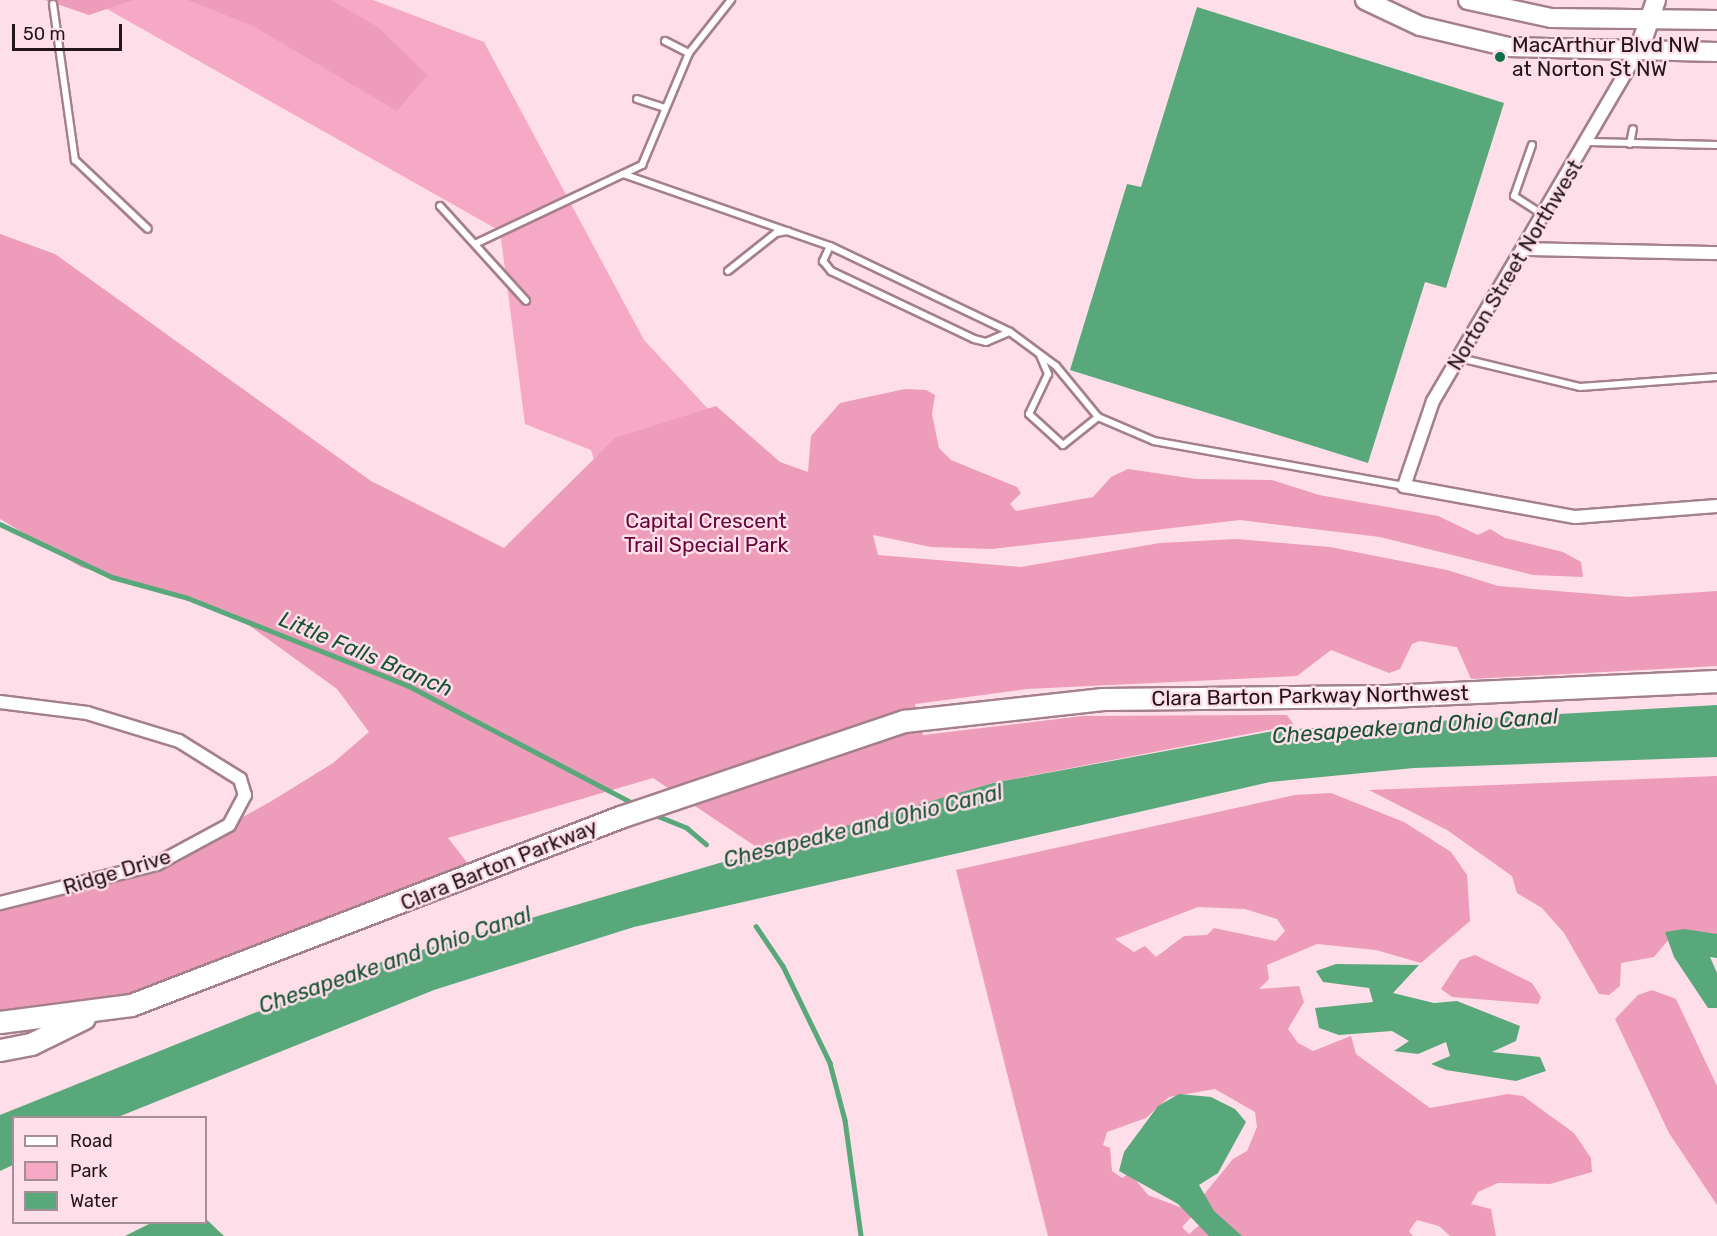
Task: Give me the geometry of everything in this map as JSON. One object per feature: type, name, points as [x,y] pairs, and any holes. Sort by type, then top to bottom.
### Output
[{"type":"highway","name":"Clara Barton Parkway Northwest","points":[[904,722],[1103,699],[1387,696],[1717,681]]},
{"type":"highway","name":"Clara Barton Parkway","points":[[0,1050],[31,1044],[95,1013],[208,976],[620,817],[904,722]]},
{"type":"highway","name":"Clara Barton Parkway","points":[[0,1022],[95,1013]]},
{"type":"main road","points":[[1365,0],[1420,26],[1484,43],[1536,50],[1717,52]]},
{"type":"main road","points":[[1468,0],[1551,18],[1717,20]]},
{"type":"main road","points":[[1639,50],[1656,0]]},
{"type":"street","name":"Norton Street Northwest","points":[[1404,486],[1424,420],[1589,142],[1639,50]]},
{"type":"street","points":[[1526,249],[1717,253]]},
{"type":"street","points":[[1404,486],[1575,517],[1717,506]]},
{"type":"street","name":"Ridge Drive","points":[[0,702],[87,713],[179,741],[240,779],[245,795],[229,825],[157,864],[0,903]]},
{"type":"lane","points":[[477,243],[642,165],[689,53],[731,0]]},
{"type":"lane","points":[[53,4],[75,160],[148,229]]},
{"type":"lane","points":[[665,41],[689,53]]},
{"type":"lane","points":[[637,99],[665,108]]},
{"type":"lane","points":[[1630,144],[1633,129]]},
{"type":"lane","points":[[1589,142],[1630,144],[1671,141],[1717,145]]},
{"type":"lane","points":[[1532,144],[1514,196],[1544,216]]},
{"type":"lane","points":[[623,174],[830,246],[1010,332],[1036,349],[1098,417],[1154,441],[1404,486]]},
{"type":"lane","points":[[440,206],[477,243],[526,301]]},
{"type":"lane","points":[[728,272],[776,233],[789,231]]},
{"type":"lane","points":[[830,246],[823,261],[831,271],[975,339],[986,342],[1010,332]]},
{"type":"lane","points":[[1036,349],[1048,374],[1029,414],[1063,445],[1098,417]]},
{"type":"lane","points":[[1460,358],[1580,387],[1717,377]]},
{"type":"green space","points":[[45,0],[133,0],[89,15]]},
{"type":"green space","name":"Capital Crescent Trail Special Park","points":[[91,0],[373,0],[484,42],[644,340],[762,467],[644,629],[591,450],[525,424],[500,231]]},
{"type":"green space","points":[[188,0],[331,0],[378,27],[427,75],[397,111],[253,26]]},
{"type":"green space","points":[[0,234],[55,254],[371,481],[504,548],[615,438],[716,406],[780,462],[808,472],[811,436],[840,403],[905,389],[926,390],[935,395],[932,414],[939,448],[951,460],[1017,487],[1021,493],[1010,504],[1016,511],[1093,497],[1111,477],[1128,469],[1196,479],[1272,480],[1319,495],[1438,516],[1478,535],[1490,529],[1505,538],[1563,552],[1581,562],[1583,577],[1533,575],[1380,537],[1240,520],[992,549],[931,547],[873,535],[878,555],[1021,567],[1160,543],[1236,539],[1330,547],[1447,570],[1498,586],[1629,597],[1717,591],[1717,666],[1471,679],[1457,647],[1420,641],[1412,644],[1400,669],[1389,673],[1331,650],[1297,676],[1027,689],[915,704],[923,735],[1083,716],[1287,715],[1294,725],[993,783],[764,852],[653,778],[448,838],[476,874],[131,1005],[0,1022],[0,903],[157,864],[270,802],[333,763],[369,732],[337,689],[232,613],[81,567],[0,519]]},
{"type":"green space","points":[[1717,776],[1717,936],[1670,938],[1654,957],[1621,963],[1620,986],[1609,995],[1599,994],[1564,933],[1542,908],[1517,893],[1512,876],[1447,830],[1369,790]]},
{"type":"green space","points":[[1331,793],[1404,822],[1451,852],[1467,875],[1470,921],[1421,963],[1376,950],[1317,944],[1267,965],[1269,979],[1259,989],[1299,986],[1304,1002],[1288,1029],[1298,1043],[1313,1051],[1351,1036],[1356,1054],[1430,1108],[1508,1094],[1523,1096],[1574,1133],[1591,1158],[1592,1172],[1550,1184],[1498,1183],[1478,1192],[1471,1204],[1491,1209],[1496,1236],[1450,1236],[1439,1226],[1417,1220],[1409,1231],[1413,1236],[1048,1236],[956,870],[1295,795]],"holes":[[[1198,907],[1245,909],[1277,919],[1285,931],[1276,941],[1214,928],[1207,935],[1184,936],[1156,957],[1145,946],[1134,952],[1115,939]],[[1215,1089],[1255,1112],[1257,1127],[1247,1151],[1233,1159],[1197,1203],[1185,1209],[1148,1195],[1130,1173],[1122,1178],[1112,1171],[1110,1148],[1103,1145],[1107,1132],[1146,1118],[1169,1097]],[[1198,1210],[1202,1223],[1189,1234],[1182,1227]]]},
{"type":"green space","points":[[1475,955],[1532,983],[1541,997],[1538,1004],[1452,997],[1441,989],[1460,960]]},
{"type":"green space","points":[[1652,990],[1676,999],[1717,1086],[1717,1205],[1669,1133],[1615,1019],[1638,995]]},
{"type":"water","points":[[1197,7],[1504,103],[1446,288],[1425,282],[1368,463],[1070,370],[1127,184],[1141,187]]},
{"type":"water","name":"Chesapeake and Ohio Canal","points":[[1717,705],[1717,757],[1414,768],[1270,782],[634,927],[434,990],[120,1116],[12,1116],[12,1165],[0,1171],[0,1115],[384,961],[993,783],[1279,730]]},
{"type":"water","points":[[1684,929],[1717,934],[1717,958],[1710,957],[1717,973],[1717,1008],[1708,1008],[1674,957],[1665,932]]},
{"type":"water","points":[[1336,964],[1419,965],[1393,993],[1434,1003],[1457,1001],[1520,1026],[1516,1041],[1492,1052],[1540,1057],[1546,1071],[1516,1081],[1446,1070],[1431,1064],[1450,1056],[1446,1042],[1418,1054],[1394,1051],[1409,1041],[1392,1031],[1339,1035],[1319,1028],[1315,1008],[1373,1002],[1369,988],[1323,982],[1316,971]]},
{"type":"water","points":[[1179,1094],[1211,1097],[1235,1109],[1246,1122],[1218,1173],[1199,1185],[1214,1211],[1242,1236],[1209,1236],[1178,1204],[1119,1171],[1124,1152],[1158,1106]]},
{"type":"water","points":[[207,1220],[224,1236],[125,1236],[149,1224],[207,1224]]},
{"type":"waterway","name":"Little Falls Branch","points":[[0,524],[112,577],[188,598],[409,686],[635,804]]},
{"type":"waterway","name":"Little Falls Branch","points":[[653,814],[687,828],[706,844]]},
{"type":"waterway","name":"Little Falls Branch","points":[[756,926],[783,966],[830,1063],[845,1120],[861,1236]]},
{"type":"place","name":"MacArthur Blvd NW at Norton St NW","points":[[1500,57]]}]
